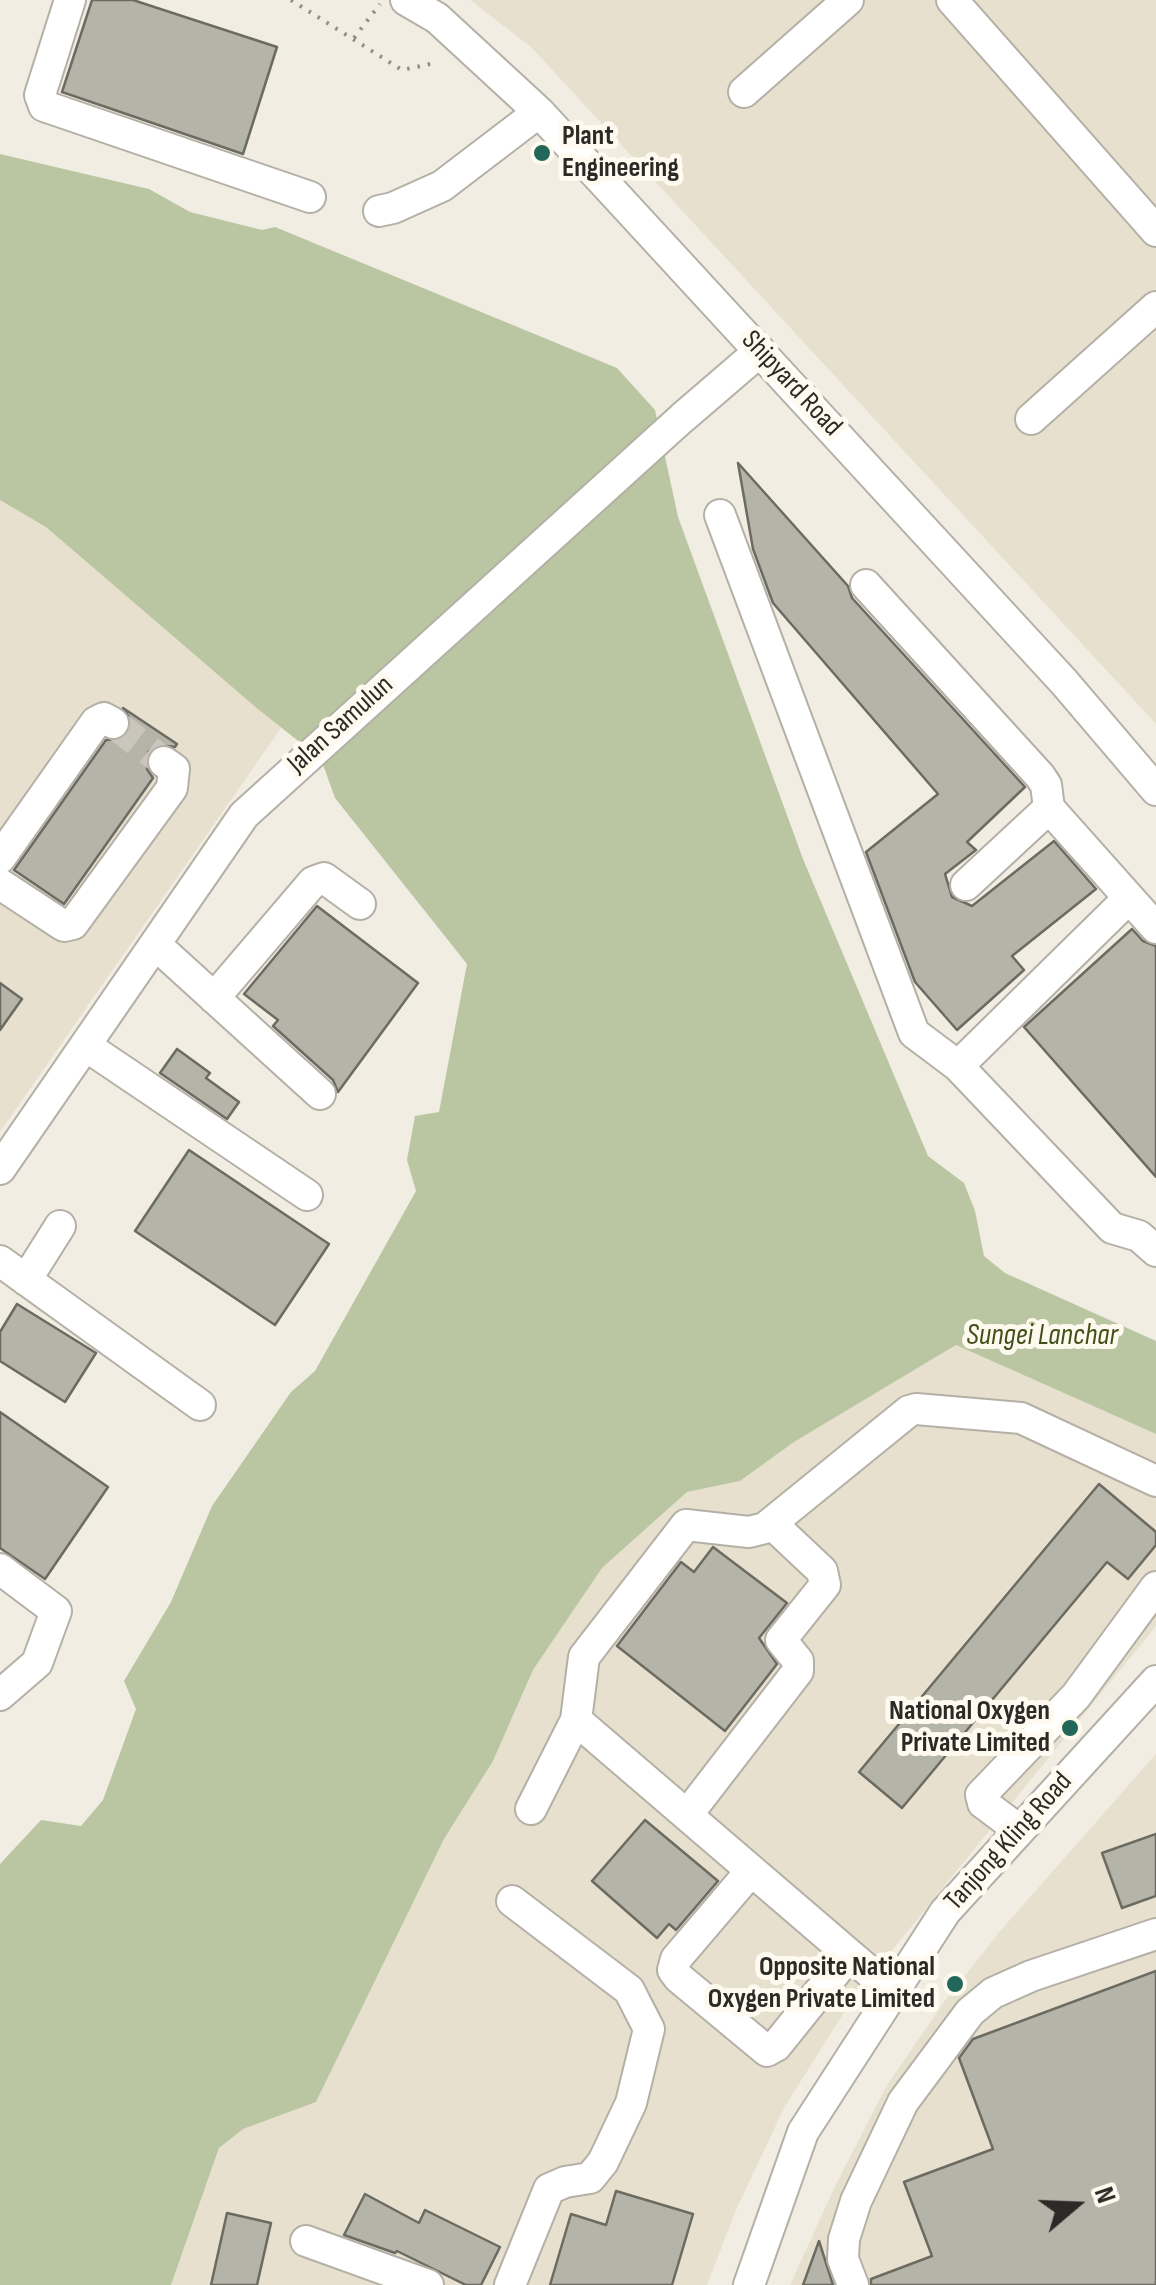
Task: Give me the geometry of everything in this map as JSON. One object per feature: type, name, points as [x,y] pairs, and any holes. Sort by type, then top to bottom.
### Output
[{"type":"street","points":[[70,0],[40,95],[44,106],[310,198]]},
{"type":"street","name":"Shipyard Road","points":[[406,0],[438,18],[539,112],[1064,682],[1156,790]]},
{"type":"street","points":[[744,92],[848,0]]},
{"type":"street","points":[[952,0],[1156,231]]},
{"type":"street","points":[[378,211],[394,208],[442,186],[539,112]]},
{"type":"street","points":[[1032,419],[1156,307]]},
{"type":"street","name":"Jalan Samulun","points":[[0,1170],[244,816],[760,351]]},
{"type":"street","points":[[720,514],[910,1028],[918,1039],[958,1066],[1112,1228],[1150,1236]]},
{"type":"street","points":[[866,584],[1040,776],[1046,785],[1049,808],[1156,928]]},
{"type":"street","points":[[0,858],[96,722],[104,718],[113,722]]},
{"type":"street","points":[[0,884],[64,926],[73,924],[172,788],[174,769],[164,762]]},
{"type":"street","points":[[966,885],[1049,808]]},
{"type":"street","points":[[214,998],[313,882],[324,878],[360,904]]},
{"type":"street","points":[[958,1066],[1130,898]]},
{"type":"street","points":[[156,944],[320,1094]]},
{"type":"street","points":[[86,1046],[307,1194]]},
{"type":"street","points":[[26,1280],[60,1226]]},
{"type":"street","points":[[0,1261],[200,1405]]},
{"type":"street","points":[[530,1808],[576,1720],[584,1657],[681,1530],[692,1524],[748,1532],[771,1523],[916,1409],[1021,1418],[1156,1481]]},
{"type":"street","points":[[687,1815],[798,1670],[798,1661],[781,1640],[825,1585],[822,1571],[771,1523]]},
{"type":"street","points":[[0,1569],[56,1611],[37,1663],[0,1695]]},
{"type":"street","points":[[1019,1830],[983,1803],[982,1796],[1076,1696],[1156,1587]]},
{"type":"street","name":"Tanjong Kling Road","points":[[750,2285],[804,2132],[945,1912],[1156,1680]]},
{"type":"street","points":[[576,1720],[893,1992]]},
{"type":"street","points":[[751,1871],[676,1959],[673,1970],[679,1978],[766,2051],[776,2046],[849,1955]]},
{"type":"street","points":[[510,2285],[549,2189],[590,2178],[603,2162],[630,2103],[649,2030],[629,1990],[512,1900]]},
{"type":"street","points":[[853,2285],[843,2259],[844,2239],[856,2201],[903,2102],[970,2012],[994,1993],[1031,1976],[1156,1934]]},
{"type":"street","points":[[306,2241],[428,2285]]},
{"type":"path","points":[[290,0],[402,70],[435,63]]},
{"type":"path","points":[[354,38],[383,0]]},
{"type":"shaded area","points":[[470,0],[1156,0],[1156,724],[531,47]]},
{"type":"shaded area","points":[[0,500],[46,526],[281,728],[0,1132]]},
{"type":"shaded area","name":"National Oxygen Private Limited","points":[[956,1345],[1156,1434],[1156,1626],[854,1997],[785,2106],[736,2210],[707,2285],[171,2285],[219,2148],[242,2129],[316,2102],[444,1839],[493,1761],[533,1670],[602,1568],[687,1492],[740,1481],[794,1442]]},
{"type":"shaded area","points":[[1156,1754],[1156,2285],[790,2285],[887,2085],[944,2002],[1001,1930]]},
{"type":"water","name":"Sungei Lanchar","points":[[0,154],[149,189],[190,212],[262,230],[275,227],[617,368],[655,410],[678,517],[803,859],[928,1156],[964,1183],[975,1211],[984,1256],[1005,1273],[1156,1341],[1156,1434],[956,1345],[794,1442],[740,1481],[687,1492],[602,1568],[533,1670],[493,1761],[444,1839],[316,2102],[243,2129],[219,2148],[171,2285],[0,2285],[0,1864],[41,1820],[81,1826],[103,1800],[136,1709],[124,1681],[171,1602],[212,1506],[291,1392],[315,1371],[416,1191],[407,1160],[415,1116],[439,1112],[467,964],[335,798],[321,759],[46,527],[0,500]]},
{"type":"building","points":[[92,0],[133,0],[277,47],[243,154],[62,92]]},
{"type":"building","points":[[738,463],[848,586],[852,598],[1025,787],[967,842],[976,850],[945,874],[952,897],[972,906],[1054,841],[1096,889],[1012,956],[1024,970],[957,1030],[915,982],[866,852],[938,794],[773,603],[753,549]]},
{"type":"building","points":[[123,708],[177,744],[157,745],[148,752],[147,769],[153,778],[64,904],[14,870],[106,740],[122,739],[129,733],[132,722]]},
{"type":"building","points":[[317,906],[418,983],[338,1092],[333,1080],[273,1026],[278,1020],[244,994]]},
{"type":"building","points":[[1132,929],[1143,941],[1156,946],[1156,1177],[1024,1027]]},
{"type":"building","points":[[0,983],[22,999],[0,1030]]},
{"type":"building","points":[[177,1049],[210,1073],[206,1078],[239,1102],[227,1119],[160,1073]]},
{"type":"building","points":[[189,1150],[329,1244],[275,1325],[135,1231]]},
{"type":"building","points":[[17,1304],[96,1353],[65,1402],[0,1361],[0,1332]]},
{"type":"building","points":[[0,1412],[108,1487],[45,1579],[0,1548]]},
{"type":"building","points":[[1099,1484],[1156,1532],[1156,1545],[1128,1579],[1107,1562],[902,1808],[859,1772]]},
{"type":"building","points":[[713,1547],[787,1603],[759,1638],[777,1664],[725,1731],[617,1646],[681,1562],[694,1572]]},
{"type":"building","points":[[645,1820],[718,1881],[676,1930],[669,1924],[657,1938],[592,1881]]},
{"type":"building","points":[[1156,1834],[1156,1896],[1122,1908],[1102,1853]]},
{"type":"building","points":[[1156,1971],[1156,2285],[871,2285],[871,2279],[932,2256],[904,2182],[993,2149],[959,2058],[973,2039]]},
{"type":"building","points":[[616,2191],[693,2214],[672,2285],[550,2285],[571,2214],[606,2225]]},
{"type":"building","points":[[365,2194],[419,2223],[425,2210],[500,2247],[481,2285],[466,2285],[397,2251],[344,2235]]},
{"type":"building","points":[[227,2213],[271,2223],[257,2285],[211,2285]]},
{"type":"building","points":[[819,2241],[833,2285],[803,2285]]},
{"type":"tunnel","points":[[113,723],[164,762]]},
{"type":"place","name":"Plant Engineering","points":[[542,153]]},
{"type":"place","name":"National Oxygen Private Limited","points":[[1070,1728]]},
{"type":"place","name":"Opposite National Oxygen Private Limited","points":[[955,1984]]}]
